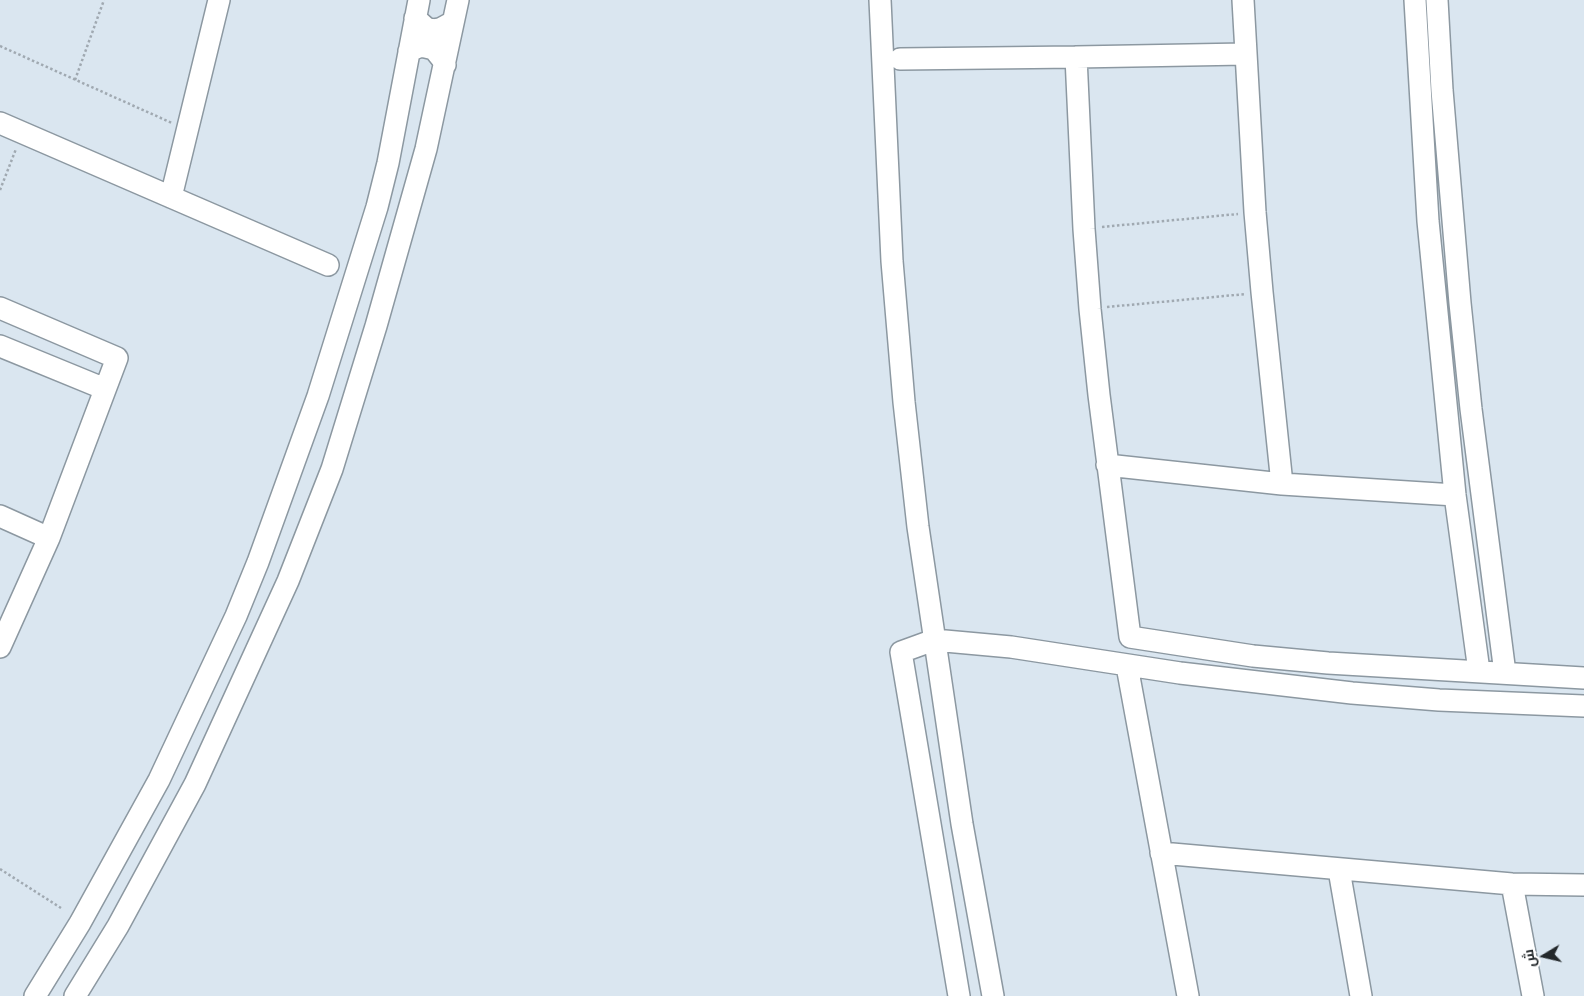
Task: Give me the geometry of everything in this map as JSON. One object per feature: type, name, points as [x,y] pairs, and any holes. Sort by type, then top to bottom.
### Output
[{"type":"street","points":[[171,197],[218,0]]},
{"type":"street","points":[[75,996],[118,926],[195,784],[288,581],[332,469],[361,377],[426,149],[458,0]]},
{"type":"street","points":[[880,0],[892,261],[901,374],[918,527],[962,824],[993,996]]},
{"type":"street","points":[[1243,0],[1255,212],[1282,484]]},
{"type":"street","points":[[1415,0],[1428,221],[1455,495],[1479,671]]},
{"type":"street","points":[[1437,0],[1442,90],[1459,294],[1471,410],[1505,673]]},
{"type":"street","points":[[417,9],[426,28],[440,29],[453,22]]},
{"type":"street","points":[[35,996],[80,923],[159,780],[236,616],[258,562],[318,396],[377,207],[388,163],[417,9]]},
{"type":"street","points":[[409,50],[421,46],[434,49],[445,65]]},
{"type":"street","points":[[900,59],[1076,58],[1245,54]]},
{"type":"street","points":[[1076,58],[1084,229],[1090,309],[1107,465],[1130,638],[1253,656],[1319,662],[1584,678]]},
{"type":"street","points":[[0,123],[328,266]]},
{"type":"street","points":[[0,308],[117,358],[49,538],[0,648]]},
{"type":"street","points":[[0,346],[105,389]]},
{"type":"street","points":[[1107,465],[1282,484],[1455,495]]},
{"type":"street","points":[[0,516],[49,538]]},
{"type":"street","points":[[1467,579],[1493,579]]},
{"type":"street","points":[[959,996],[901,652],[934,640],[1011,647],[1127,666],[1362,694],[1439,700],[1584,706]]},
{"type":"street","points":[[1127,666],[1188,996]]},
{"type":"street","points":[[1162,853],[1512,884],[1584,885]]},
{"type":"street","points":[[1339,870],[1360,996]]},
{"type":"street","points":[[1512,884],[1533,996]]},
{"type":"path","points":[[76,80],[104,0]]},
{"type":"path","points":[[0,46],[187,130]]},
{"type":"path","points":[[0,190],[23,133]]},
{"type":"path","points":[[1084,229],[1255,212]]},
{"type":"path","points":[[1090,309],[1262,292]]},
{"type":"path","points":[[0,869],[61,908]]}]
